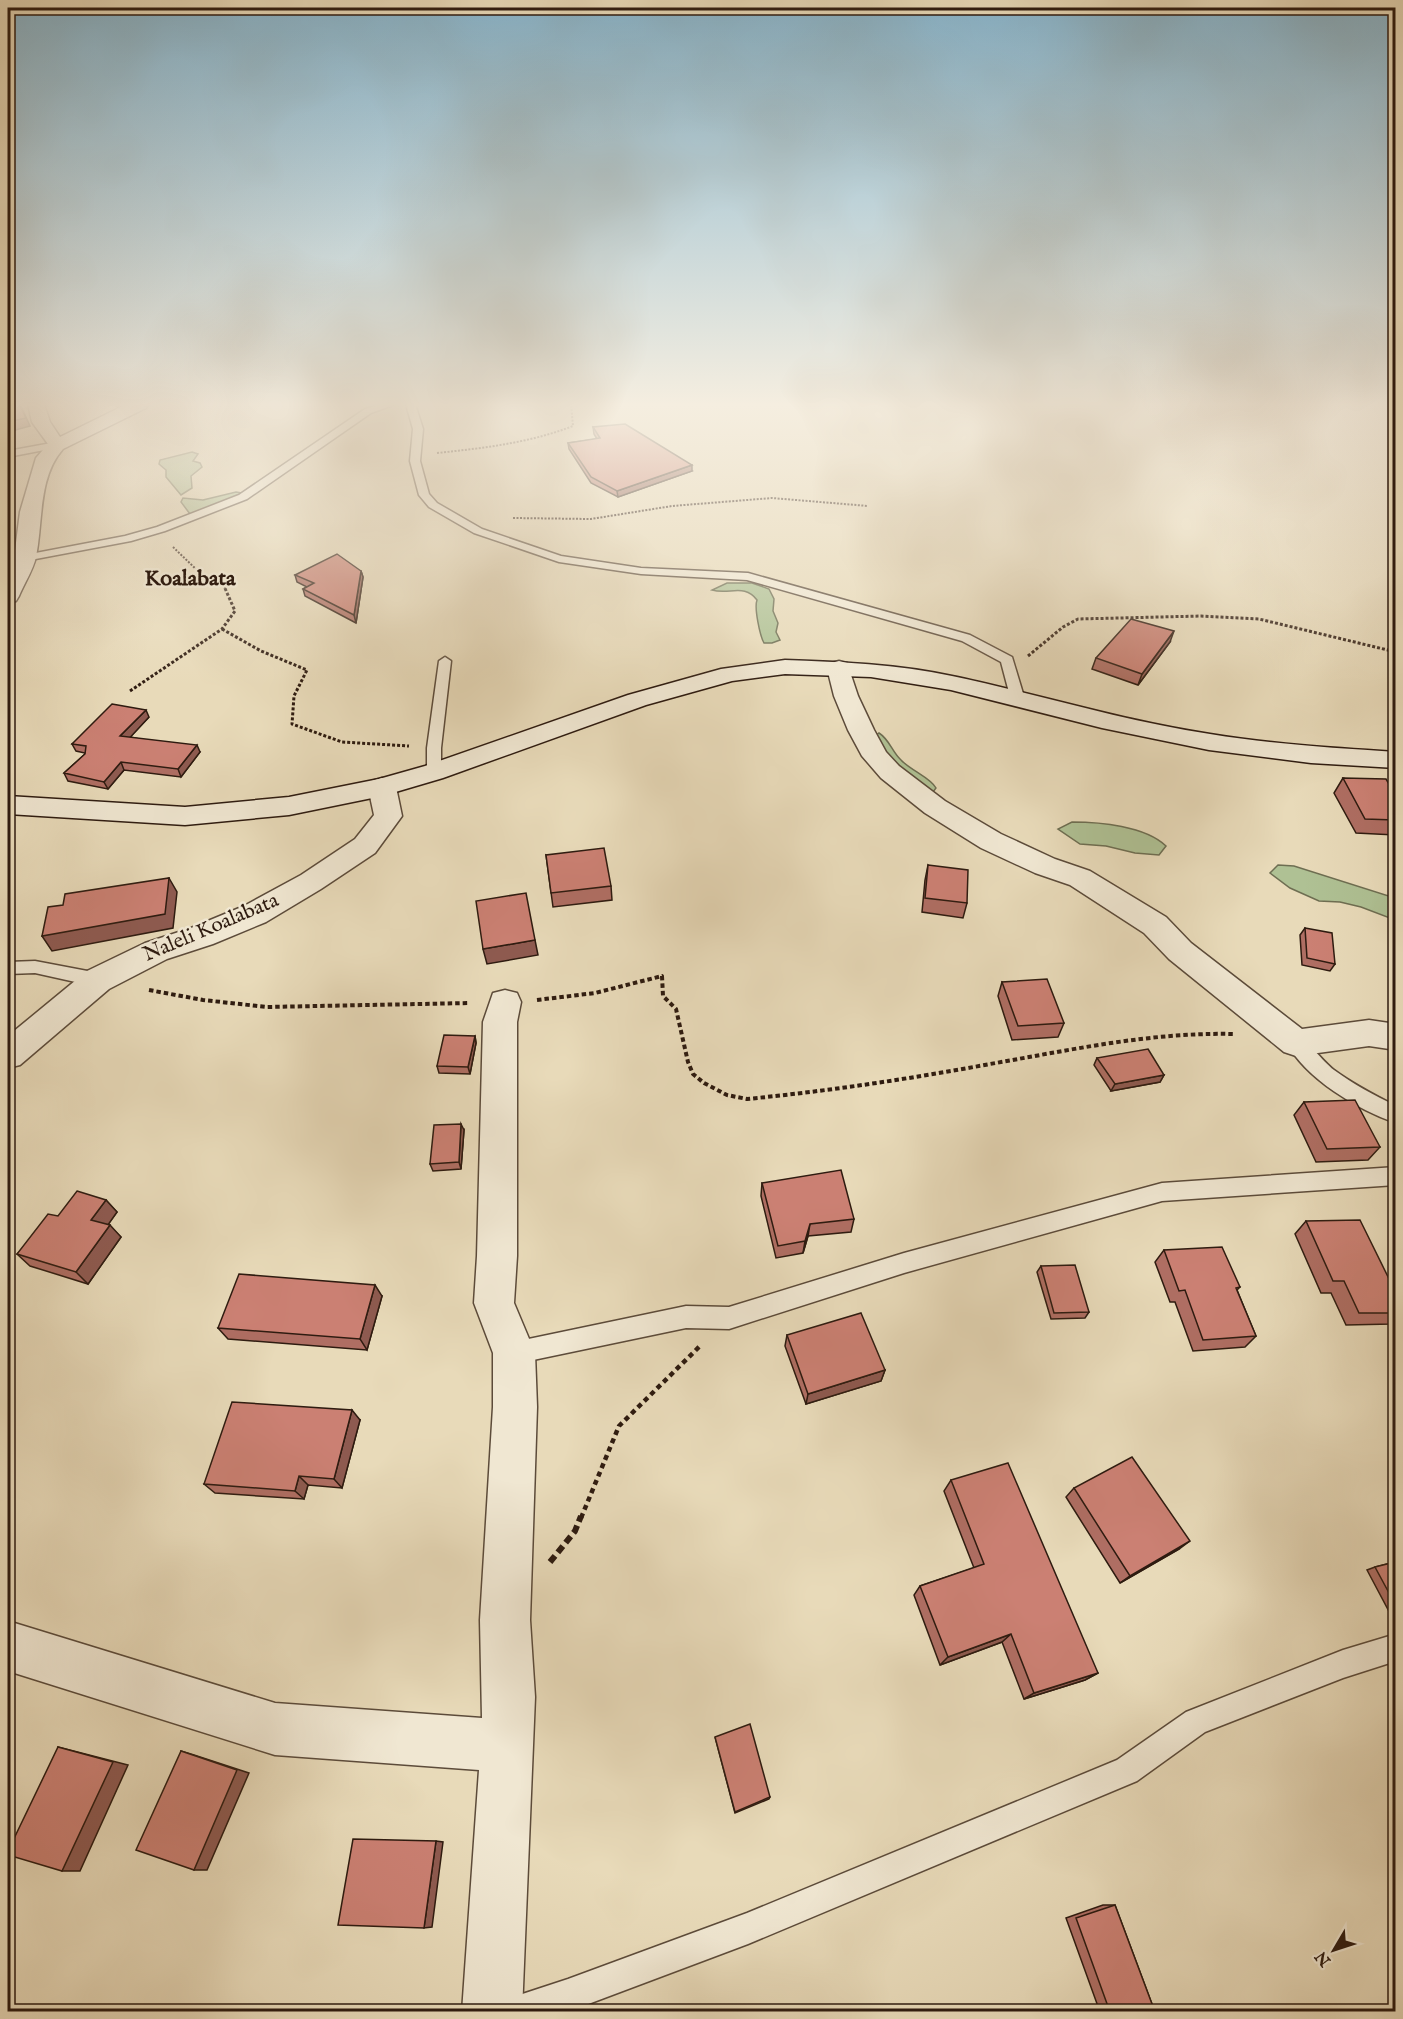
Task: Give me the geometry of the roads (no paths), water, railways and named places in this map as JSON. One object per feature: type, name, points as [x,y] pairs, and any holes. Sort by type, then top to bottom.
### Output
[{"type":"street","points":[[8,596],[25,558],[34,498]]},
{"type":"street","points":[[8,805],[185,816],[289,806],[382,787],[434,760],[637,700],[730,674],[785,667],[871,670],[951,683],[1017,700],[1209,742],[1311,754],[1395,760]]},
{"type":"street","points":[[838,668],[846,696],[875,756],[890,772],[935,807],[991,841],[1046,866],[1080,878],[1155,924],[1180,951],[1296,1043],[1369,1033],[1395,1037]]},
{"type":"street","name":"Naleli Koalabata","points":[[8,1054],[98,980],[156,951],[202,936],[255,914],[329,870],[364,846],[388,816],[382,787]]},
{"type":"street","points":[[492,2012],[509,1697],[505,1620],[510,1560],[514,1407],[514,1353],[494,1303],[497,1256],[500,1022],[505,1002]]},
{"type":"street","points":[[8,1646],[275,1729],[507,1746]]},
{"type":"lane","points":[[25,558],[127,539],[161,529],[240,498]]},
{"type":"lane","points":[[427,498],[458,522],[558,559],[641,571],[748,577],[966,638],[1007,660],[1017,700]]},
{"type":"lane","points":[[434,760],[445,661]]},
{"type":"lane","points":[[8,968],[35,967],[98,980]]},
{"type":"lane","points":[[1296,1043],[1304,1056],[1321,1070],[1370,1102],[1395,1115]]},
{"type":"lane","points":[[514,1353],[686,1317],[729,1318],[904,1263],[1162,1192],[1395,1176]]},
{"type":"lane","points":[[512,2012],[568,1995],[748,1928],[1127,1771],[1196,1722],[1343,1664],[1395,1647]]},
{"type":"district","name":"Koalabata","points":[[190,579]]}]
